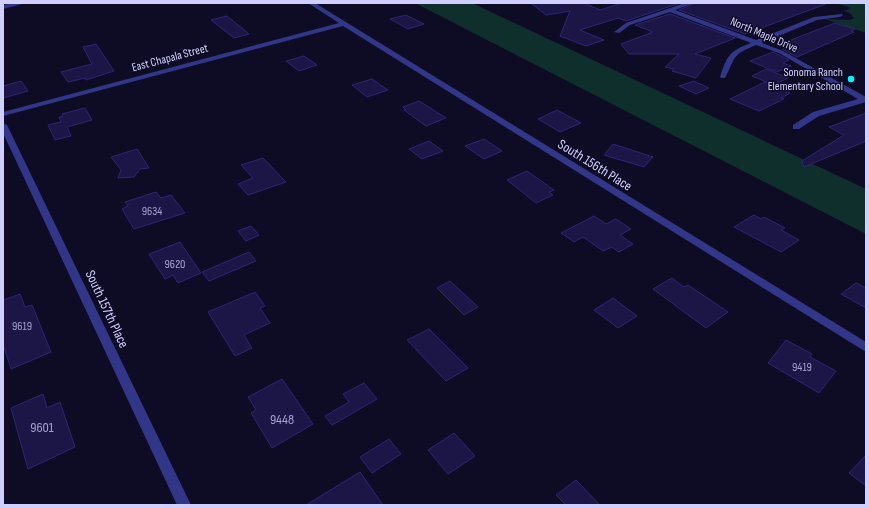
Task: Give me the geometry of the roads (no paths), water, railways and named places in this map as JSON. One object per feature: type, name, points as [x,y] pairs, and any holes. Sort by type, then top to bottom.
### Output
[{"type":"street","points":[[3,7],[23,3]]},
{"type":"street","name":"South 156th Place","points":[[311,3],[866,348]]},
{"type":"street","points":[[617,32],[628,24],[692,3]]},
{"type":"street","name":"North Maple Drive","points":[[670,10],[781,52],[865,100]]},
{"type":"street","points":[[723,77],[729,60],[738,50],[754,42],[816,18],[840,15]]},
{"type":"street","name":"East Chapala Street","points":[[3,114],[343,24]]},
{"type":"street","points":[[796,127],[816,114],[865,100]]},
{"type":"street","name":"South 157th Place","points":[[3,125],[184,505]]},
{"type":"place","name":"Sonoma Ranch Elementary School","points":[[851,79]]}]
